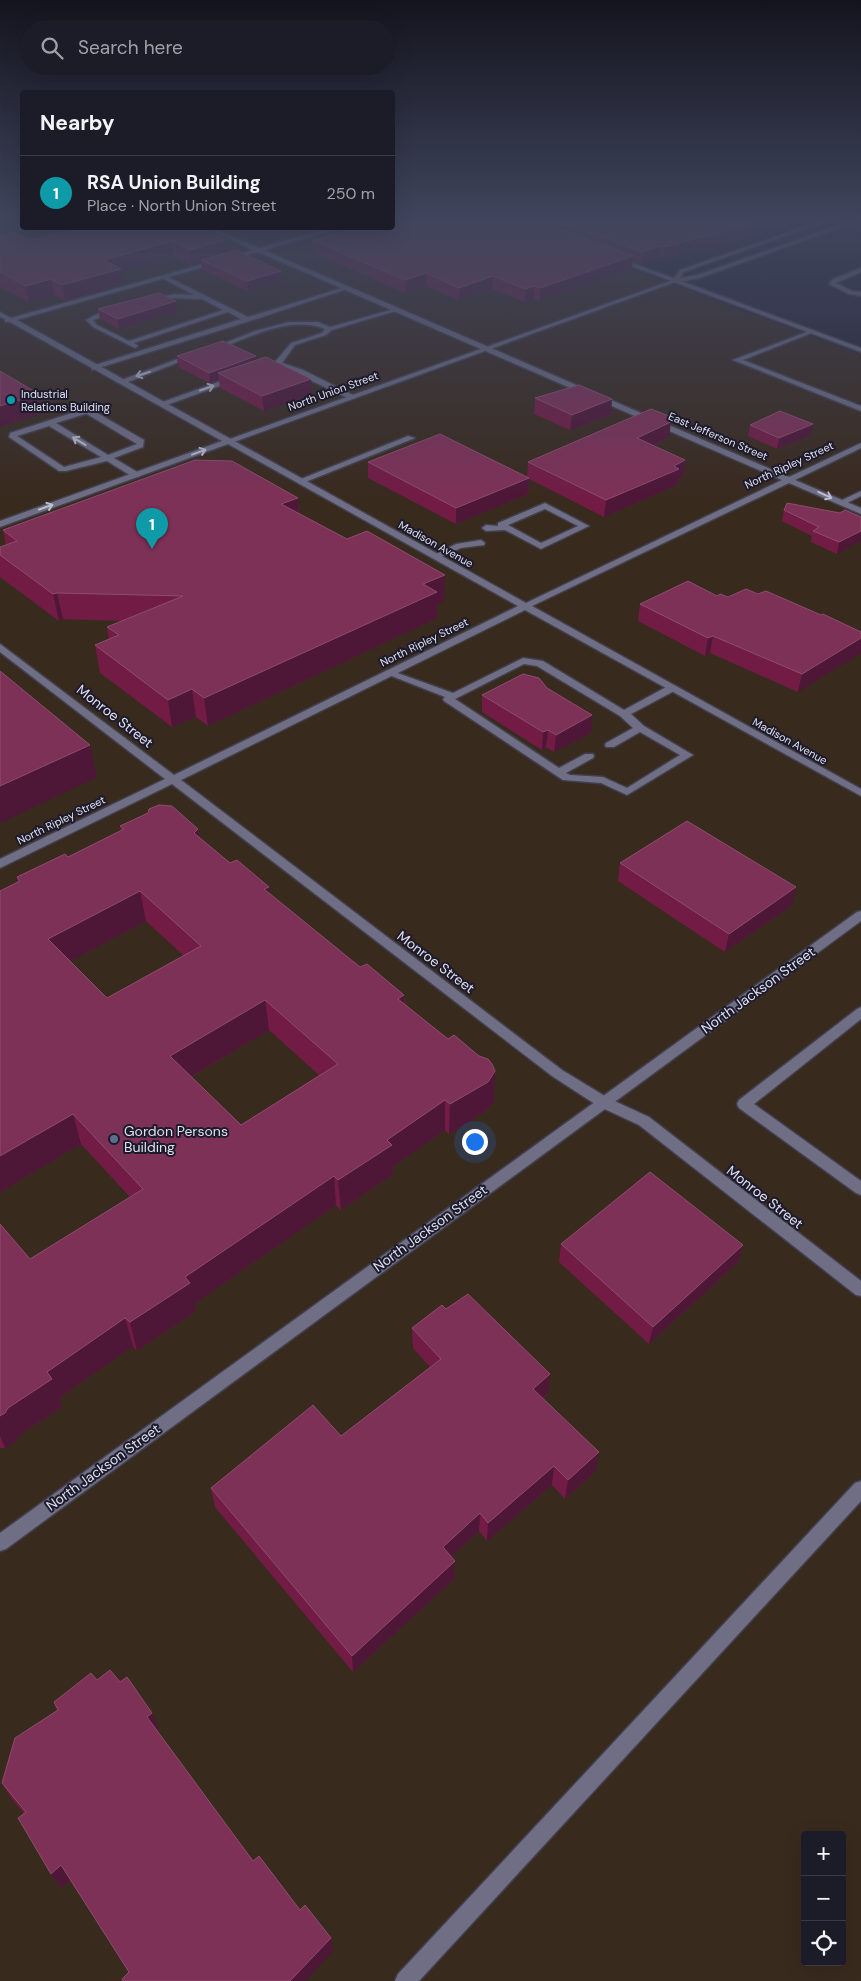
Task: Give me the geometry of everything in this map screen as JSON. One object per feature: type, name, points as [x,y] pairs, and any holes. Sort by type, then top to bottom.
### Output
[{"type":"main road","name":"Madison Avenue","points":[[1,314],[861,793]]},
{"type":"main road","points":[[0,324],[31,314]]},
{"type":"main road","points":[[101,314],[89,320],[95,326],[145,352]]},
{"type":"main road","points":[[128,342],[214,314]]},
{"type":"main road","points":[[237,314],[248,320]]},
{"type":"main road","points":[[94,368],[265,314]]},
{"type":"main road","points":[[251,373],[278,364],[293,344],[324,334],[330,329],[381,314]]},
{"type":"main road","name":"East Jefferson Street","points":[[406,314],[789,478],[861,511]]},
{"type":"main road","name":"North Union Street","points":[[0,524],[578,314]]},
{"type":"main road","points":[[765,314],[861,350]]},
{"type":"main road","points":[[211,349],[292,322],[322,323],[330,329]]},
{"type":"main road","points":[[811,332],[737,360],[861,409]]},
{"type":"main road","points":[[120,382],[202,352]]},
{"type":"main road","points":[[278,364],[300,372],[350,397]]},
{"type":"main road","points":[[161,404],[242,376]]},
{"type":"main road","points":[[89,412],[141,442],[140,445],[108,458],[62,469],[13,437],[13,435],[50,423],[89,412]]},
{"type":"main road","points":[[50,423],[136,475]]},
{"type":"main road","points":[[300,481],[411,438]]},
{"type":"main road","name":"North Ripley Street","points":[[0,864],[789,478],[861,446]]},
{"type":"main road","points":[[842,502],[861,493]]},
{"type":"main road","points":[[486,528],[502,530],[541,546],[585,526],[545,506],[501,525],[502,530]]},
{"type":"main road","points":[[459,546],[468,536]]},
{"type":"main road","points":[[436,556],[459,546],[481,544]]},
{"type":"main road","name":"Monroe Street","points":[[0,647],[557,1073],[603,1102],[644,1121],[861,1290]]},
{"type":"main road","points":[[522,662],[540,663],[624,714],[640,728],[688,755],[627,792],[603,780],[567,778],[448,699],[522,662]]},
{"type":"main road","points":[[389,673],[452,696]]},
{"type":"main road","points":[[624,714],[672,688]]},
{"type":"main road","points":[[610,745],[640,728]]},
{"type":"main road","points":[[559,772],[588,756]]},
{"type":"main road","name":"North Jackson Street","points":[[0,1542],[861,915]]},
{"type":"main road","points":[[861,1012],[744,1104],[861,1189]]},
{"type":"main road","points":[[405,1981],[861,1488]]},
{"type":"shaded area","points":[[0,314],[753,314],[861,355],[861,1981],[0,1981]]},
{"type":"building","points":[[109,314],[133,314],[118,319]]},
{"type":"building","points":[[223,341],[256,356],[209,373],[177,356]]},
{"type":"building","points":[[266,357],[311,379],[262,396],[218,373]]},
{"type":"building","points":[[0,371],[39,394],[0,406]]},
{"type":"building","points":[[579,385],[612,399],[572,415],[535,398]]},
{"type":"building","points":[[651,409],[669,416],[671,422],[637,438],[685,460],[674,466],[679,469],[606,500],[528,462]]},
{"type":"building","points":[[780,411],[813,424],[779,438],[750,425]]},
{"type":"building","points":[[440,434],[529,478],[456,508],[368,462]]},
{"type":"building","points":[[195,460],[232,461],[298,498],[281,504],[347,539],[367,531],[445,575],[423,584],[437,592],[204,698],[192,689],[168,700],[95,645],[119,635],[107,627],[183,596],[53,594],[0,555],[0,547],[17,541],[3,530]]},
{"type":"building","points":[[787,503],[840,513],[845,510],[861,517],[861,531],[839,542],[813,531],[819,527],[784,510]]},
{"type":"building","points":[[688,581],[717,596],[720,594],[728,597],[746,589],[758,594],[766,591],[861,632],[861,638],[802,674],[713,636],[708,638],[640,604]]},
{"type":"building","points":[[0,671],[90,745],[0,786]]},
{"type":"building","points":[[523,674],[539,678],[547,688],[592,715],[556,735],[548,730],[543,732],[482,695]]},
{"type":"building","name":"Gordon Persons Building","points":[[159,805],[172,806],[198,829],[194,833],[230,863],[237,860],[269,887],[264,889],[360,967],[367,964],[404,995],[398,999],[448,1039],[454,1035],[479,1056],[488,1059],[495,1071],[488,1082],[450,1104],[445,1100],[387,1140],[392,1145],[338,1180],[334,1176],[185,1277],[190,1283],[130,1322],[125,1318],[47,1372],[52,1379],[8,1408],[0,1416],[0,1224],[30,1259],[143,1189],[73,1114],[0,1156],[0,891],[20,881],[17,877],[65,854],[68,857],[124,829],[120,826],[148,813],[149,809]],"holes":[[[140,891],[201,946],[107,998],[48,939]],[[265,1000],[338,1064],[241,1125],[170,1056]]]},
{"type":"building","points":[[687,821],[796,887],[729,934],[620,863]]},
{"type":"building","points":[[650,1172],[743,1245],[653,1327],[561,1244]]},
{"type":"building","points":[[468,1294],[550,1374],[533,1389],[599,1452],[568,1480],[554,1466],[488,1523],[480,1513],[443,1547],[455,1561],[352,1656],[211,1488],[313,1405],[341,1436],[441,1359],[412,1328],[442,1305],[446,1309]]},
{"type":"building","points":[[110,1670],[120,1682],[127,1677],[152,1713],[147,1717],[253,1861],[259,1856],[300,1910],[305,1905],[331,1938],[290,1981],[123,1981],[122,1979],[129,1972],[61,1865],[51,1874],[18,1818],[26,1812],[2,1783],[15,1738],[58,1710],[54,1702],[91,1673],[97,1680]]},
{"type":"place","name":"Industrial Relations Building","points":[[11,400]]},
{"type":"place","name":"RSA Union Building","points":[[152,549]]},
{"type":"place","name":"Gordon Persons Building","points":[[114,1139]]}]
